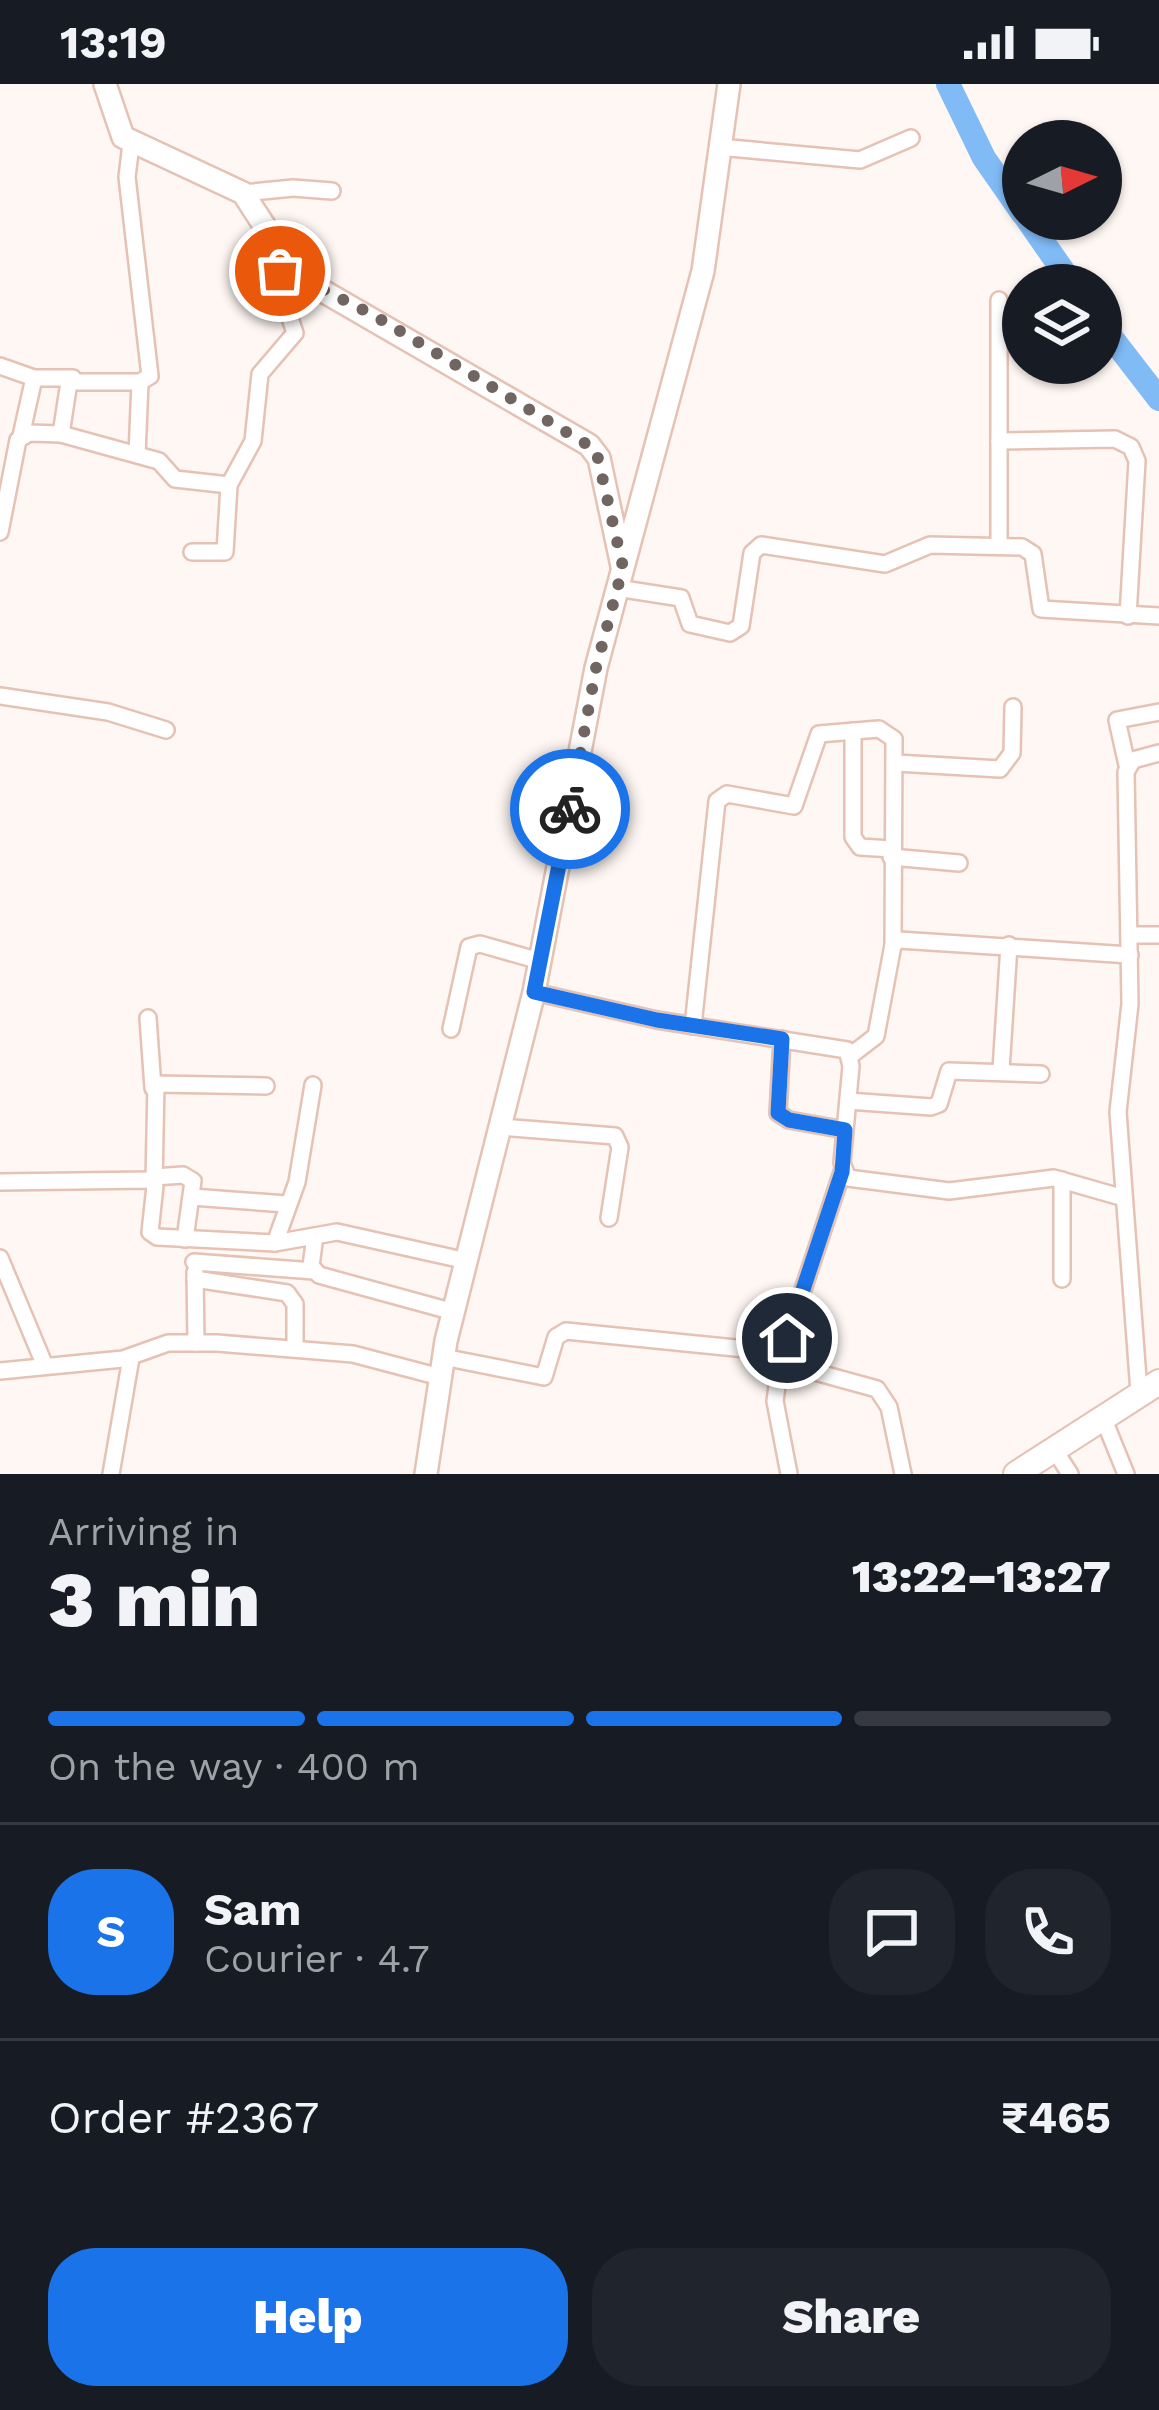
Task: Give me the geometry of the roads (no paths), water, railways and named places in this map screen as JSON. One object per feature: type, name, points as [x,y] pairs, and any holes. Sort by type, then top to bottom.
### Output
[{"type":"main road","points":[[1016,1474],[1149,1387]]},
{"type":"street","points":[[104,84],[118,128],[131,144],[242,193],[293,188],[332,191]]},
{"type":"street","points":[[426,1474],[442,1367],[534,992],[596,668],[689,332],[729,84]]},
{"type":"street","points":[[719,147],[860,160],[911,138]]},
{"type":"street","points":[[131,144],[127,177],[152,370],[140,382],[137,455]]},
{"type":"street","points":[[242,193],[297,276],[590,445],[599,458],[620,577]]},
{"type":"street","points":[[192,552],[225,552],[229,485],[253,442],[260,374],[295,333],[279,285],[283,259]]},
{"type":"street","points":[[998,546],[999,300]]},
{"type":"street","points":[[0,366],[34,379],[140,382]]},
{"type":"street","points":[[61,434],[73,378]]},
{"type":"street","points":[[0,532],[10,505],[10,462],[34,379]]},
{"type":"street","points":[[21,436],[61,434],[163,463],[175,479],[229,485]]},
{"type":"street","points":[[999,442],[1115,439],[1131,447],[1137,461],[1128,616]]},
{"type":"street","points":[[620,577],[681,598],[690,624],[730,633],[741,626],[752,553],[761,545],[885,564],[931,545],[1022,547],[1033,554],[1042,608],[1159,616]]},
{"type":"street","points":[[0,696],[107,712],[166,730]]},
{"type":"street","points":[[896,763],[1000,770],[1012,753],[1013,707]]},
{"type":"street","points":[[1149,1387],[1124,1198],[1118,1084],[1130,1004],[1130,935],[1127,765],[1118,720],[1159,712]]},
{"type":"street","points":[[853,731],[853,837],[860,847],[959,863]]},
{"type":"street","points":[[694,1025],[707,867],[719,797],[794,806],[815,738],[853,731],[892,734],[896,763],[893,945],[876,1036],[850,1056],[842,1172],[781,1354],[775,1401],[789,1474]]},
{"type":"street","points":[[1127,765],[1159,753]]},
{"type":"street","points":[[1130,935],[1159,935]]},
{"type":"street","points":[[893,945],[906,939],[1130,956]]},
{"type":"street","points":[[452,1029],[470,947],[480,944],[540,961]]},
{"type":"street","points":[[1001,1070],[1009,945]]},
{"type":"street","points":[[534,992],[694,1025],[839,1047],[850,1056]]},
{"type":"street","points":[[148,1018],[154,1179],[150,1232],[275,1244],[349,1234],[466,1261]]},
{"type":"street","points":[[782,1039],[778,1113],[789,1120],[845,1130]]},
{"type":"street","points":[[848,1101],[931,1107],[939,1104],[949,1071],[1041,1074]]},
{"type":"street","points":[[153,1088],[171,1080],[266,1087]]},
{"type":"street","points":[[275,1244],[297,1182],[313,1084]]},
{"type":"street","points":[[500,1127],[615,1136],[620,1147],[609,1218]]},
{"type":"street","points":[[842,1172],[856,1180],[949,1191],[1062,1180],[1124,1198]]},
{"type":"street","points":[[0,1182],[190,1177],[188,1239],[194,1262],[196,1343]]},
{"type":"street","points":[[1062,1180],[1063,1280]]},
{"type":"street","points":[[192,1197],[286,1204]]},
{"type":"street","points":[[314,1271],[315,1236]]},
{"type":"street","points":[[0,1258],[45,1366]]},
{"type":"street","points":[[194,1262],[314,1271],[374,1293],[454,1312]]},
{"type":"street","points":[[195,1280],[287,1293],[295,1304],[296,1347]]},
{"type":"street","points":[[0,1371],[131,1358],[164,1344],[196,1343],[296,1347],[539,1377],[548,1372],[560,1331],[781,1354],[877,1389],[890,1408],[903,1474]]},
{"type":"street","points":[[111,1474],[131,1358]]},
{"type":"street","points":[[1102,1415],[1126,1474]]},
{"type":"street","points":[[1054,1449],[1070,1474]]},
{"type":"waterway","points":[[948,84],[1002,184]]},
{"type":"waterway","points":[[1042,240],[1058,264]]},
{"type":"waterway","points":[[1122,351],[1159,399]]}]
